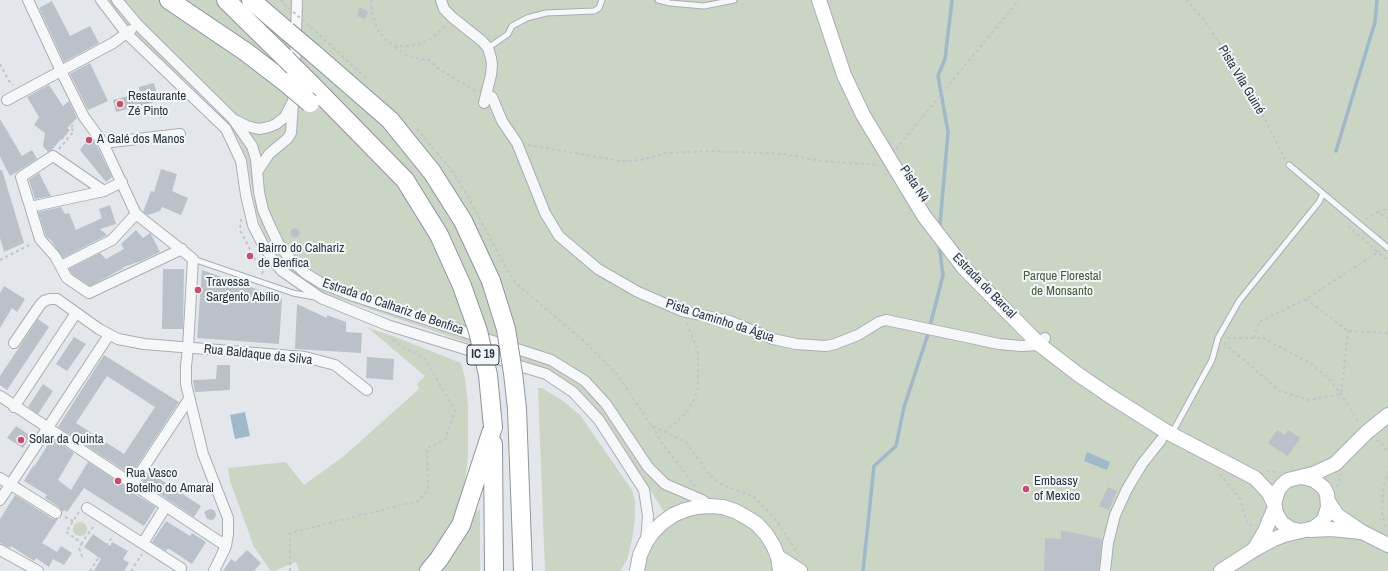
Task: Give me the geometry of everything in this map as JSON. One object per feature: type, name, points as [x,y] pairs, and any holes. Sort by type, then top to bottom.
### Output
[{"type":"highway","points":[[169,0],[246,52],[285,82],[302,101],[344,119]]},
{"type":"highway","points":[[226,0],[311,84],[344,119]]},
{"type":"highway","points":[[252,0],[390,120],[432,172],[463,221],[491,281],[506,329],[517,409],[524,568]]},
{"type":"highway","name":"IC 19","points":[[344,119],[405,180],[439,235],[462,286],[478,331],[488,375],[493,427],[494,571]]},
{"type":"highway","points":[[429,571],[439,559],[461,525],[493,427]]},
{"type":"street","name":"Estrada do Calhariz de Benfica","points":[[28,0],[84,117],[103,144],[136,214],[193,259]]},
{"type":"street","name":"Estrada do Calhariz de Benfica","points":[[101,0],[127,34],[226,129],[241,161],[250,215],[263,245],[282,271],[321,298],[388,325],[546,374],[572,392],[599,420],[644,490],[648,516],[646,542]]},
{"type":"street","name":"Estrada do Calhariz de Benfica","points":[[118,0],[137,24],[233,118],[252,146],[256,159],[259,192],[263,210],[279,245],[292,261],[305,273],[321,283],[354,296],[551,360],[585,381],[606,404],[648,467],[666,484],[706,503]]},
{"type":"street","points":[[257,172],[269,154],[287,139],[291,133],[302,101],[297,0]]},
{"type":"street","points":[[441,0],[444,8],[453,18],[482,41],[488,48],[492,65],[486,98]]},
{"type":"street","name":"Estrada do Barcal","points":[[819,0],[844,75],[863,115],[924,216],[964,268],[1079,375],[1166,437],[1257,474]]},
{"type":"street","points":[[7,100],[113,43],[127,34],[137,24]]},
{"type":"street","name":"Pista Caminho da Água","points":[[486,98],[492,97],[502,121],[517,143],[545,213],[559,236],[598,269],[638,292],[682,311],[730,322],[773,339],[796,344],[826,346],[835,344],[858,335],[886,320],[999,344],[1021,346],[1043,342]]},
{"type":"street","points":[[233,118],[247,126],[260,129],[269,127],[285,117],[302,101]]},
{"type":"street","points":[[103,144],[180,134]]},
{"type":"street","points":[[104,191],[55,153],[21,177],[40,239],[55,256],[67,278],[89,293],[182,249]]},
{"type":"street","points":[[30,207],[104,191],[122,182]]},
{"type":"street","points":[[61,266],[112,240],[136,214]]},
{"type":"street","points":[[193,259],[186,384],[203,454],[228,518],[226,546],[214,571]]},
{"type":"street","name":"Rua Baldaque da Silva","points":[[14,343],[44,301],[57,299],[76,313],[118,339],[188,348],[305,357],[335,365],[367,390]]},
{"type":"street","points":[[14,406],[76,313]]},
{"type":"street","points":[[0,500],[109,334]]},
{"type":"street","points":[[0,396],[226,546]]},
{"type":"street","points":[[132,485],[189,398]]},
{"type":"street","points":[[1339,467],[1298,477],[1282,484],[1275,497],[1275,506],[1276,513],[1282,523],[1291,529],[1304,531],[1324,520],[1327,514],[1330,496],[1330,478],[1339,467],[1366,432],[1388,415]]},
{"type":"street","points":[[1105,571],[1108,543],[1114,515],[1142,464],[1166,437]]},
{"type":"street","points":[[192,457],[203,454]]},
{"type":"street","points":[[1257,474],[1272,480],[1308,477],[1319,483],[1330,496],[1337,515],[1362,532],[1388,545]]},
{"type":"street","points":[[1255,549],[1265,531],[1275,506],[1257,474]]},
{"type":"street","points":[[0,478],[56,513]]},
{"type":"street","points":[[636,570],[640,555],[653,532],[673,515],[706,503],[735,511],[757,524],[769,539],[778,557],[780,571]]},
{"type":"street","points":[[145,545],[166,506]]},
{"type":"street","points":[[87,508],[181,568]]},
{"type":"street","points":[[1221,571],[1255,549],[1284,534],[1331,529],[1362,532]]},
{"type":"street","points":[[0,550],[38,571]]},
{"type":"street","points":[[778,557],[800,571]]},
{"type":"lane","points":[[488,48],[508,34],[512,26],[527,18],[546,13],[594,11],[599,8],[602,0]]},
{"type":"lane","points":[[658,0],[704,6],[734,0]]},
{"type":"lane","points":[[1289,165],[1388,247]]},
{"type":"lane","points":[[1166,437],[1212,360],[1218,338],[1239,301],[1319,202],[1323,194]]},
{"type":"lane","name":"Estrada do Calhariz de Benfica","points":[[193,259],[293,293],[321,298]]},
{"type":"path","points":[[281,0],[368,80]]},
{"type":"path","points":[[371,0],[372,12],[377,29],[385,39],[409,57],[429,60],[440,70],[486,98]]},
{"type":"path","points":[[517,143],[621,161],[641,160],[666,153],[706,151],[785,154],[820,161],[883,165],[891,160],[894,152],[1019,0]]},
{"type":"path","name":"Pista Vila Guiné","points":[[1186,0],[1202,18],[1250,89],[1289,165]]},
{"type":"path","points":[[394,46],[410,46],[423,43],[443,30],[453,18]]},
{"type":"path","points":[[0,64],[9,81],[21,92]]},
{"type":"path","points":[[414,125],[460,183],[510,274],[518,285],[585,342],[617,374],[662,443],[693,481],[706,503]]},
{"type":"path","points":[[55,153],[74,131],[70,128]]},
{"type":"path","points":[[1357,222],[1388,208]]},
{"type":"path","points":[[1378,212],[1388,219]]},
{"type":"path","points":[[241,214],[240,230],[259,267],[264,270],[258,281]]},
{"type":"path","points":[[1346,224],[1388,261]]},
{"type":"path","points":[[0,260],[40,239]]},
{"type":"path","points":[[1254,338],[1259,322],[1306,299],[1388,247]]},
{"type":"path","points":[[1306,299],[1348,331],[1388,333]]},
{"type":"path","points":[[664,432],[687,412],[694,400],[698,388],[698,351],[682,311]]},
{"type":"path","points":[[290,571],[290,533],[418,501],[428,490],[427,448],[445,440],[455,412],[452,404],[424,358],[404,348],[385,333],[388,325]]},
{"type":"path","points":[[1341,394],[1348,331]]},
{"type":"path","points":[[1218,338],[1263,338],[1312,364],[1328,378],[1341,394],[1361,427],[1371,437],[1381,443],[1388,452]]},
{"type":"path","points":[[1218,338],[1280,391],[1310,400],[1341,394]]},
{"type":"path","points":[[651,425],[664,432],[681,438],[686,442],[708,473],[722,485],[753,496],[777,521],[798,555]]},
{"type":"path","points":[[1330,496],[1337,486],[1339,467]]},
{"type":"path","points":[[1388,471],[1384,485],[1382,513],[1386,528],[1388,530]]},
{"type":"path","points":[[1219,472],[1240,499],[1247,523],[1265,531]]},
{"type":"path","points":[[1257,474],[1281,472]]},
{"type":"path","points":[[82,542],[66,532],[83,505],[87,508]]},
{"type":"path","points":[[83,559],[79,548],[100,516]]},
{"type":"path","points":[[90,571],[118,528]]},
{"type":"path","points":[[131,571],[145,545]]},
{"type":"green space","name":"Parque Florestal de Monsanto","points":[[108,0],[1388,0],[1388,571],[639,571],[641,561],[667,517],[616,435],[604,417],[592,404],[566,381],[555,374],[533,365],[325,294],[296,276],[277,256],[264,234],[255,207],[247,160],[239,141],[230,126],[218,112],[125,24]]},
{"type":"green space","points":[[368,328],[393,336],[461,363],[465,378],[468,405],[468,454],[465,482],[459,504],[437,549],[420,571],[299,571],[296,562],[271,571],[254,547],[230,481],[228,468],[286,462],[304,485],[344,456],[419,389],[417,384],[425,376]]},
{"type":"green space","points":[[538,388],[542,388],[563,401],[580,415],[632,490],[635,502],[635,520],[627,560],[620,571],[545,571]]},
{"type":"green space","points":[[480,509],[480,571],[437,571],[473,514]]},
{"type":"green space","points":[[77,522],[83,522],[87,526],[87,532],[83,536],[77,536],[73,532],[73,526]]},
{"type":"water","points":[[245,412],[250,436],[235,439],[230,415]]},
{"type":"water","points":[[1087,452],[1110,462],[1107,470],[1084,461]]},
{"type":"building","points":[[52,1],[70,36],[90,26],[99,43],[64,62],[39,8]]},
{"type":"building","points":[[360,7],[368,12],[365,19],[357,16]]},
{"type":"building","points":[[90,63],[108,101],[88,110],[70,74]]},
{"type":"building","points":[[154,83],[159,101],[116,112],[113,100],[140,93],[139,87]]},
{"type":"building","points":[[49,85],[63,106],[69,101],[77,118],[67,128],[70,130],[62,140],[61,139],[52,150],[48,152],[43,146],[45,133],[34,125],[39,117],[27,97]]},
{"type":"building","points":[[153,105],[164,109],[165,114],[161,118],[155,116]]},
{"type":"building","points":[[0,119],[22,156],[32,150],[37,159],[10,176],[0,157]]},
{"type":"building","points":[[90,136],[97,146],[112,177],[106,182],[80,150]]},
{"type":"building","points":[[161,169],[177,174],[172,191],[188,198],[181,215],[162,207],[160,211],[148,215],[143,212],[151,191],[154,192]]},
{"type":"building","points":[[0,170],[2,170],[24,243],[4,252],[0,238]]},
{"type":"building","points":[[39,173],[51,196],[35,199],[29,180]]},
{"type":"building","points":[[110,205],[116,224],[100,229],[107,235],[63,258],[50,239],[46,236],[38,212],[61,207],[65,214],[69,213],[76,230],[102,218],[99,209]]},
{"type":"building","points":[[293,229],[297,229],[299,233],[297,237],[293,237],[291,235],[291,231]]},
{"type":"building","points":[[136,230],[143,238],[150,233],[160,252],[121,268],[124,268],[90,286],[72,274],[69,269],[100,253],[106,259],[124,249],[121,244]]},
{"type":"building","points":[[163,269],[184,269],[183,329],[162,329]]},
{"type":"building","points":[[202,270],[282,298],[279,344],[197,338]]},
{"type":"building","points":[[4,286],[25,299],[17,312],[12,308],[0,328],[0,293]]},
{"type":"building","points":[[297,304],[327,318],[327,315],[346,322],[346,332],[362,333],[361,353],[295,349]]},
{"type":"building","points":[[38,319],[49,327],[7,390],[0,385],[0,376]]},
{"type":"building","points":[[74,337],[86,344],[67,371],[56,364]]},
{"type":"building","points":[[104,355],[179,402],[131,475],[58,427]],"holes":[[[107,376],[155,407],[124,454],[76,423]]]},
{"type":"building","points":[[367,357],[394,359],[393,380],[366,378]]},
{"type":"building","points":[[217,365],[230,365],[230,390],[195,392],[193,380],[216,379]]},
{"type":"building","points":[[43,384],[53,391],[38,414],[28,407]]},
{"type":"building","points":[[16,426],[31,436],[23,448],[7,438]]},
{"type":"building","points":[[1277,430],[1285,435],[1288,430],[1300,438],[1288,456],[1268,443]]},
{"type":"building","points":[[52,438],[74,453],[58,480],[71,490],[88,462],[126,487],[128,490],[156,507],[144,526],[84,488],[67,512],[64,510],[62,512],[59,507],[45,498],[47,495],[24,481]]},
{"type":"building","points":[[149,472],[201,506],[194,517],[142,482]]},
{"type":"building","points":[[1108,487],[1117,491],[1109,510],[1099,506]]},
{"type":"building","points":[[15,495],[53,519],[58,519],[42,543],[57,552],[61,546],[72,553],[64,565],[53,559],[49,567],[36,558],[34,561],[11,546],[10,548],[0,543],[0,519]]},
{"type":"building","points":[[210,509],[214,510],[216,514],[215,518],[212,520],[207,519],[204,512]]},
{"type":"building","points":[[166,521],[190,536],[192,533],[206,542],[192,564],[168,548],[166,551],[152,542]]},
{"type":"building","points":[[1061,531],[1102,539],[1099,571],[1044,571],[1045,538],[1061,539]]},
{"type":"building","points":[[93,534],[110,546],[112,542],[128,551],[123,559],[129,563],[124,571],[94,571],[101,559],[84,547]]},
{"type":"building","points":[[247,550],[261,563],[254,571],[223,571],[231,559],[235,562]]},
{"type":"waterway","points":[[940,225],[948,132],[938,76],[945,59],[952,0]]},
{"type":"waterway","points":[[1336,151],[1375,22],[1377,0]]},
{"type":"waterway","points":[[930,326],[943,275],[939,244]]},
{"type":"waterway","points":[[863,571],[874,466],[896,446],[904,407],[928,334]]},
{"type":"place","name":"Restaurante Zé Pinto","points":[[120,104]]},
{"type":"place","name":"A Galé dos Manos","points":[[89,140]]},
{"type":"place","name":"Bairro do Calhariz de Benfica","points":[[250,256]]},
{"type":"place","name":"Travessa Sargento Abílio","points":[[198,290]]},
{"type":"place","name":"Solar da Quinta","points":[[21,440]]},
{"type":"place","name":"Rua Vasco Botelho do Amaral","points":[[118,481]]},
{"type":"place","name":"Embassy of Mexico","points":[[1026,489]]}]
